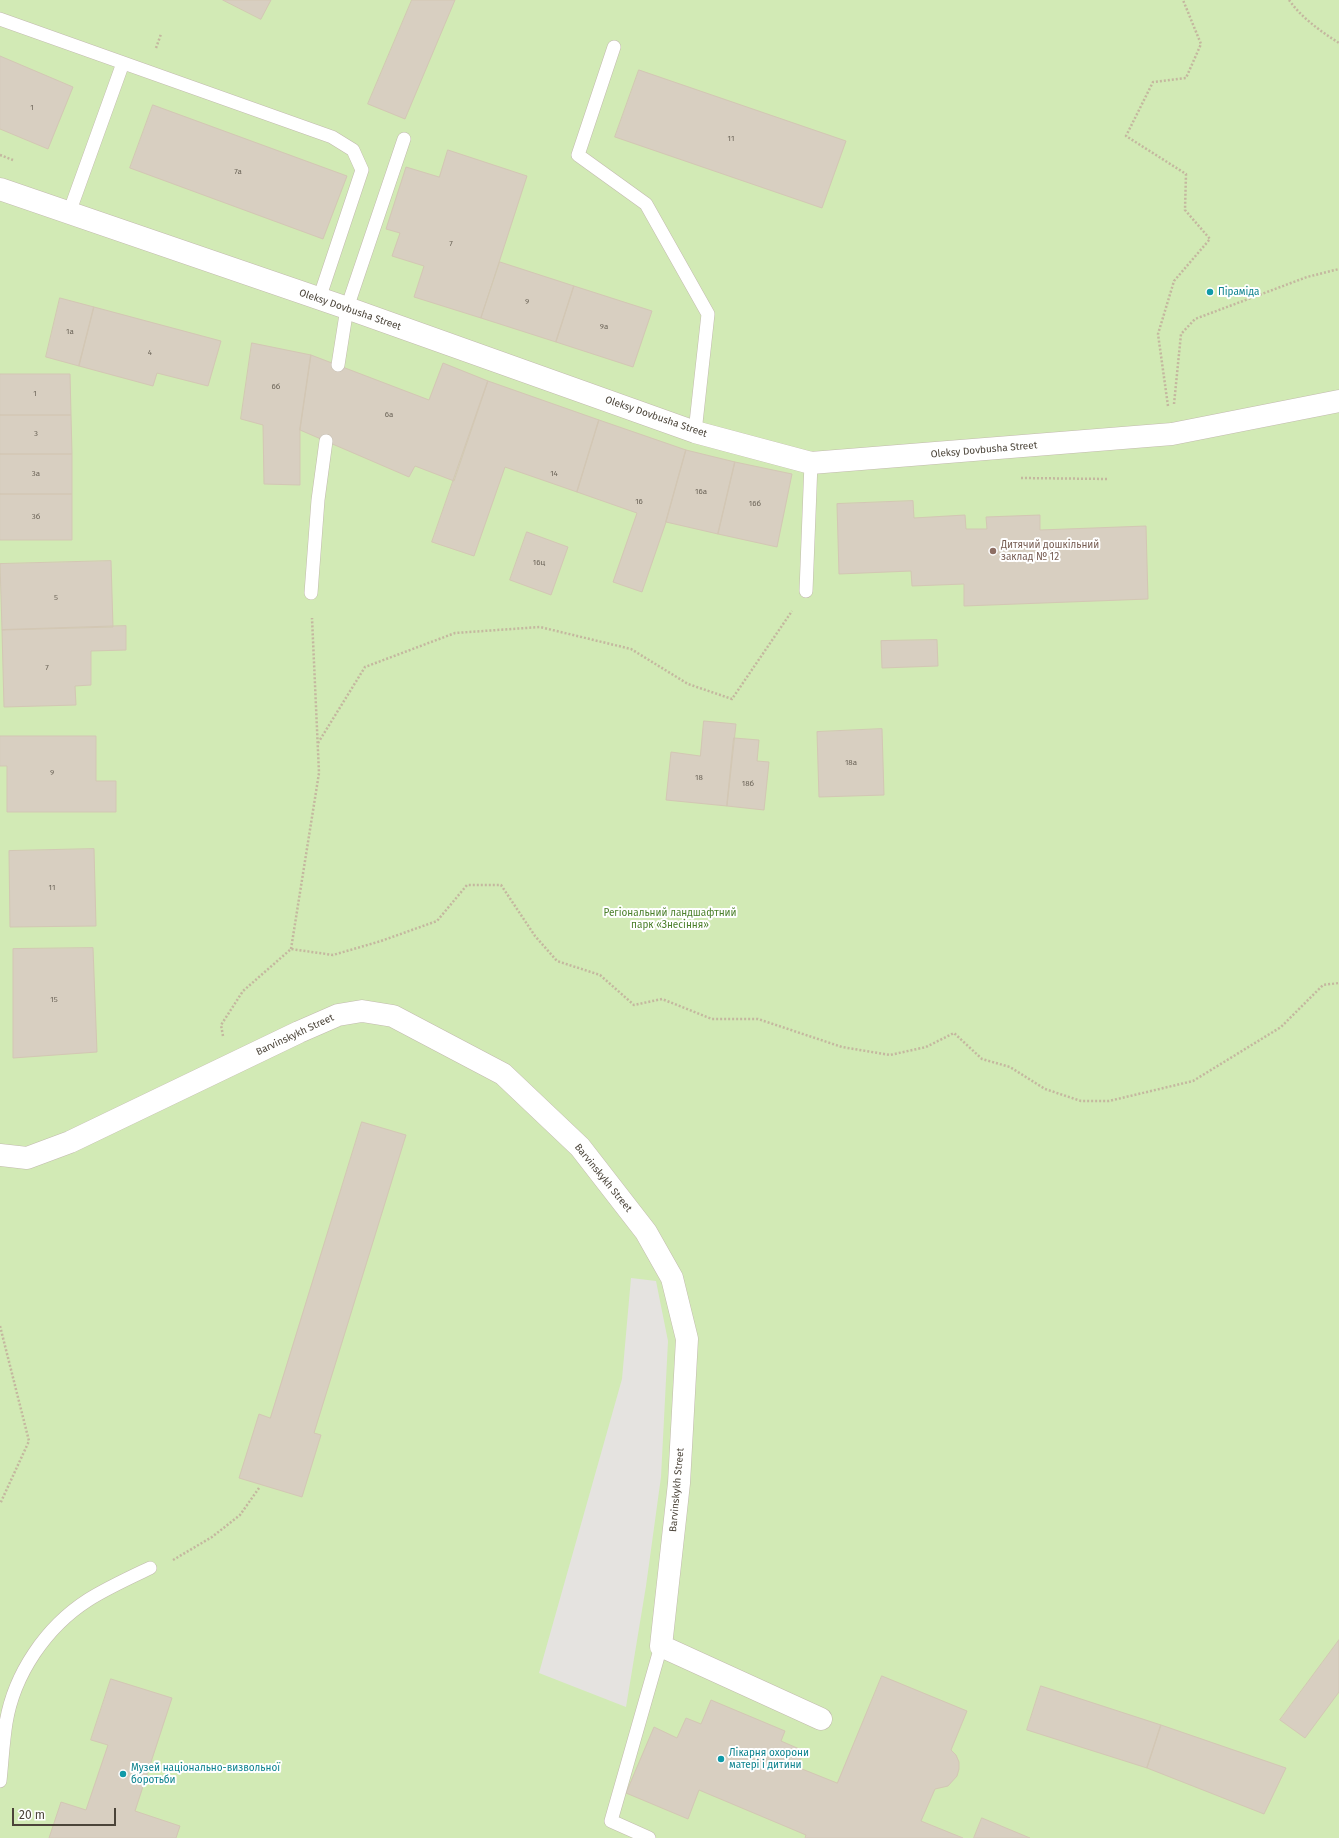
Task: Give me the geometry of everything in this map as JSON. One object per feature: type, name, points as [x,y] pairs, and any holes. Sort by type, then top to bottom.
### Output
[{"type":"street","name":"Oleksy Dovbusha Street","points":[[0,189],[347,308],[695,432],[811,463],[1172,434],[1339,401]]},
{"type":"street","name":"Barvinskykh Street","points":[[0,1155],[28,1158],[70,1142],[338,1015],[362,1011],[393,1016],[502,1074],[580,1146],[646,1232],[672,1278],[687,1339],[679,1484],[661,1646]]},
{"type":"street","points":[[661,1646],[821,1719]]},
{"type":"lane","points":[[0,19],[332,137],[353,150],[362,170],[319,299]]},
{"type":"lane","points":[[614,47],[578,155],[646,204],[708,314],[695,432]]},
{"type":"lane","points":[[69,212],[123,63]]},
{"type":"lane","points":[[338,365],[347,308],[404,138]]},
{"type":"lane","points":[[311,593],[318,500],[326,441]]},
{"type":"lane","points":[[806,591],[811,463]]},
{"type":"lane","points":[[0,1780],[6,1722],[16,1688],[34,1653],[55,1626],[88,1600],[150,1568]]},
{"type":"lane","points":[[648,1838],[611,1821],[661,1646]]},
{"type":"path","points":[[1172,434],[1158,334],[1174,281],[1210,239],[1185,210],[1186,174],[1126,136],[1153,82],[1186,78],[1201,44],[1183,0]]},
{"type":"path","points":[[1289,0],[1296,10],[1316,28],[1339,44]]},
{"type":"path","points":[[1172,434],[1181,334],[1195,319],[1307,277],[1339,269]]},
{"type":"path","points":[[318,743],[365,667],[455,633],[540,628],[555,631],[632,650],[688,684],[732,699],[806,591]]},
{"type":"path","points":[[229,1066],[221,1025],[243,991],[291,949],[319,773],[311,593]]},
{"type":"path","points":[[291,949],[333,955],[381,941],[437,921],[467,885],[501,885],[535,936],[558,961],[600,975],[634,1005],[662,999],[712,1019],[758,1019],[842,1047],[890,1055],[926,1047],[954,1033],[982,1059],[1010,1067],[1045,1089],[1081,1101],[1109,1101],[1193,1081],[1281,1027],[1323,985],[1339,983]]},
{"type":"path","points":[[0,1326],[29,1441],[0,1504]]},
{"type":"path","points":[[150,1568],[179,1557],[212,1537],[240,1515],[259,1488]]},
{"type":"green space","name":"Регіональний ландшафтний парк «Знесіння»","points":[[0,0],[1339,0],[1339,1838],[0,1838]]},
{"type":"shaded area","points":[[631,1278],[656,1281],[668,1341],[661,1477],[646,1586],[626,1707],[539,1673],[622,1379]]},
{"type":"building","points":[[223,0],[271,0],[261,19]]},
{"type":"building","points":[[412,0],[455,0],[405,119],[368,104]]},
{"type":"building","points":[[0,56],[73,87],[48,149],[0,129]]},
{"type":"building","points":[[639,70],[846,141],[822,208],[615,137]]},
{"type":"building","points":[[153,105],[347,176],[323,239],[130,168]]},
{"type":"building","points":[[448,150],[527,176],[481,318],[414,297],[424,266],[392,256],[400,233],[386,229],[406,167],[439,177]]},
{"type":"building","points":[[500,262],[574,286],[556,342],[481,318]]},
{"type":"building","points":[[574,286],[652,311],[633,367],[556,342]]},
{"type":"building","points":[[60,298],[94,307],[79,366],[46,357]]},
{"type":"building","points":[[94,307],[221,341],[208,386],[157,373],[153,386],[79,366]]},
{"type":"building","points":[[252,343],[311,355],[300,430],[300,485],[264,484],[263,425],[241,419]]},
{"type":"building","points":[[311,355],[429,400],[443,363],[488,381],[454,481],[415,466],[409,477],[300,430]]},
{"type":"building","points":[[0,374],[70,374],[71,415],[0,415]]},
{"type":"building","points":[[488,381],[599,420],[577,492],[505,467],[474,556],[432,542]]},
{"type":"building","points":[[0,415],[71,415],[72,454],[0,454]]},
{"type":"building","points":[[599,420],[686,450],[666,522],[642,592],[613,582],[637,513],[577,492]]},
{"type":"building","points":[[686,450],[735,462],[718,534],[666,522]]},
{"type":"building","points":[[0,454],[72,454],[72,494],[0,494]]},
{"type":"building","points":[[735,462],[792,474],[777,547],[718,534]]},
{"type":"building","points":[[0,494],[72,494],[72,540],[0,540]]},
{"type":"building","name":"Дитячий дошкільний заклад № 12","points":[[913,501],[914,518],[965,515],[966,529],[987,529],[986,517],[1040,515],[1040,530],[1146,526],[1148,599],[964,606],[964,584],[912,586],[911,571],[839,574],[837,504]]},
{"type":"building","points":[[527,532],[568,547],[551,595],[510,580]]},
{"type":"building","points":[[111,561],[113,627],[2,630],[0,564]]},
{"type":"building","points":[[126,626],[126,650],[91,651],[91,685],[75,686],[76,705],[4,707],[2,630]]},
{"type":"building","points":[[937,640],[938,666],[882,668],[881,641]]},
{"type":"building","points":[[704,721],[736,724],[727,806],[666,800],[671,752],[700,756]]},
{"type":"building","points":[[882,729],[884,795],[819,797],[817,732]]},
{"type":"building","points":[[0,736],[96,736],[96,781],[116,781],[116,812],[7,812],[7,766],[0,766]]},
{"type":"building","points":[[734,738],[759,740],[757,761],[769,762],[764,810],[727,806]]},
{"type":"building","points":[[94,849],[96,926],[10,927],[9,851]]},
{"type":"building","points":[[93,948],[97,1052],[13,1058],[13,949]]},
{"type":"building","points":[[362,1122],[406,1135],[314,1433],[321,1435],[302,1497],[239,1478],[259,1414],[270,1418]]},
{"type":"building","points":[[1339,1640],[1339,1692],[1305,1738],[1280,1720]]},
{"type":"building","name":"Лікарня охорони матері і дитини","points":[[882,1676],[967,1711],[951,1750],[956,1755],[959,1762],[957,1776],[948,1786],[935,1789],[921,1821],[963,1838],[805,1838],[806,1835],[699,1790],[688,1819],[626,1793],[654,1727],[677,1738],[686,1718],[701,1724],[711,1700],[785,1731],[781,1741],[804,1751],[797,1767],[837,1783]]},
{"type":"building","name":"Музей національно-визвольної боротьби","points":[[111,1679],[172,1698],[135,1811],[180,1826],[176,1838],[49,1838],[61,1802],[86,1810],[108,1745],[91,1740]]},
{"type":"building","points":[[1041,1686],[1161,1725],[1147,1768],[1027,1730]]},
{"type":"building","points":[[1161,1725],[1286,1768],[1264,1814],[1147,1768]]},
{"type":"building","points":[[982,1818],[1030,1838],[974,1838]]},
{"type":"place","name":"Піраміда","points":[[1210,292]]},
{"type":"place","name":"Дитячий дошкільний заклад № 12","points":[[993,551]]},
{"type":"place","name":"Лікарня охорони матері і дитини","points":[[721,1759]]},
{"type":"place","name":"Музей національно-визвольної боротьби","points":[[123,1774]]}]
